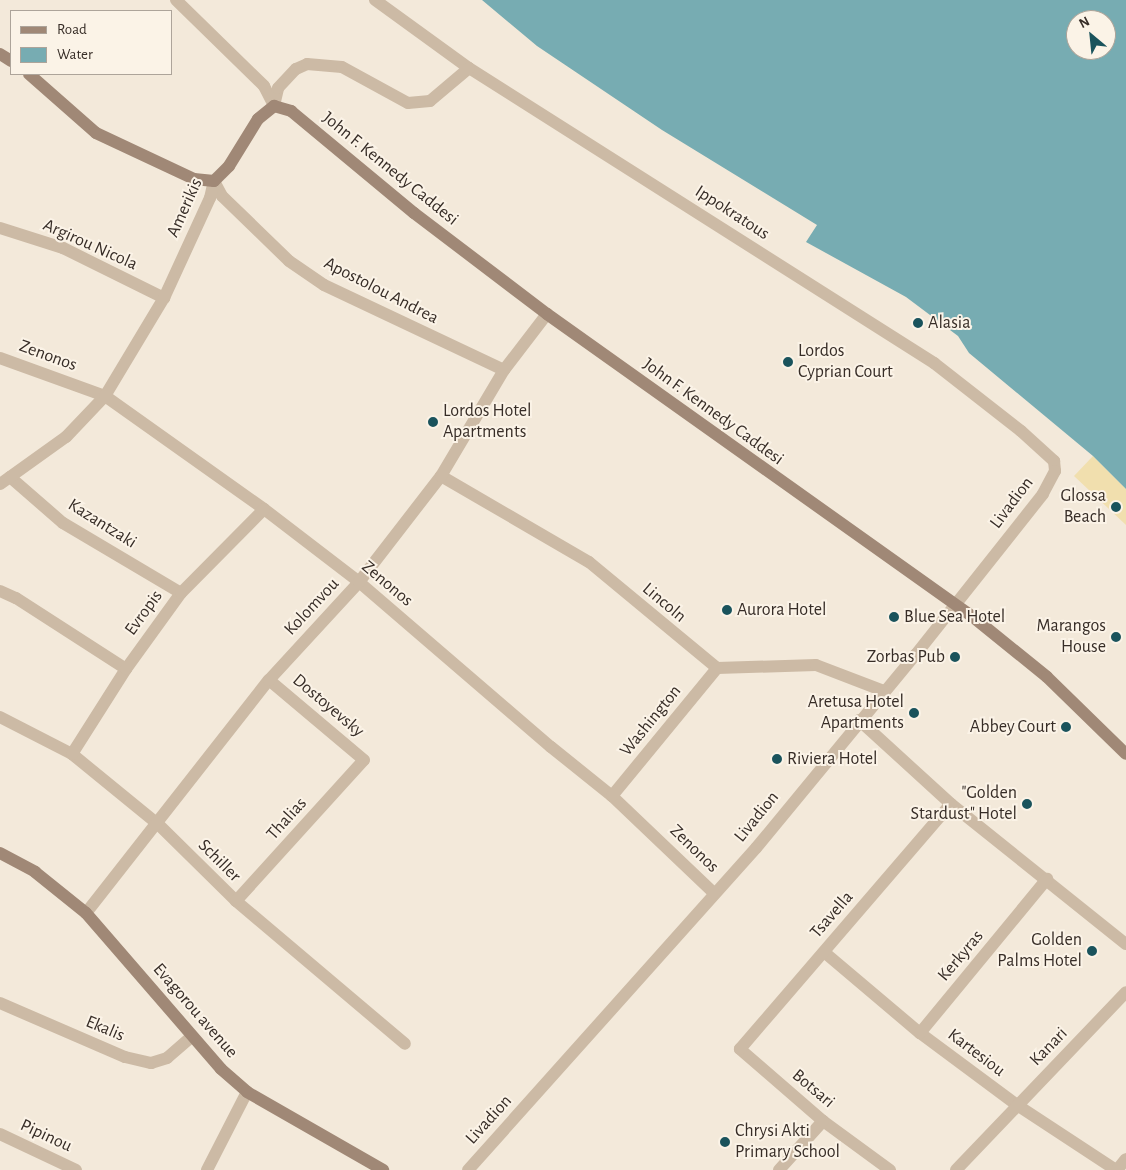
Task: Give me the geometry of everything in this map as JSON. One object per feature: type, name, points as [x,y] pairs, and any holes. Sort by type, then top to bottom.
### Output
[{"type":"street","points":[[176,0],[264,86],[274,106]]},
{"type":"street","name":"Ippokratous","points":[[375,0],[469,68],[934,363],[1021,431],[1054,461],[1056,471]]},
{"type":"street","name":"Amerikis","points":[[5,480],[66,437],[105,396],[164,298],[210,198],[214,182],[229,166],[258,118],[274,106],[278,88],[296,69],[307,64],[342,68],[408,103],[430,102],[469,68]]},
{"type":"street","points":[[30,75],[66,110],[120,147],[194,179],[214,182]]},
{"type":"street","name":"John F. Kennedy Caddesi","points":[[274,106],[291,111],[414,214],[547,314],[954,603],[1047,677],[1126,754]]},
{"type":"street","name":"Apostolou Andrea","points":[[214,182],[222,196],[289,261],[324,285],[504,370]]},
{"type":"street","name":"Argirou Nicola","points":[[0,228],[62,248],[164,298]]},
{"type":"street","name":"Kolomvou","points":[[86,913],[158,825],[269,680],[359,582],[441,476],[504,370],[547,314]]},
{"type":"street","name":"Zenonos","points":[[0,358],[105,396],[264,509],[359,582],[551,747],[612,796],[714,892]]},
{"type":"street","name":"Livadion","points":[[468,1170],[714,892],[756,848],[1043,494],[1056,471]]},
{"type":"street","name":"Lincoln","points":[[441,476],[589,562],[659,623],[717,668]]},
{"type":"street","name":"Kazantzaki","points":[[5,480],[63,523],[180,593]]},
{"type":"street","name":"Evropis","points":[[72,754],[126,669],[180,593],[264,509]]},
{"type":"street","points":[[0,592],[16,598],[126,669]]},
{"type":"street","points":[[717,668],[816,665],[884,691]]},
{"type":"street","name":"Washington","points":[[612,796],[717,668]]},
{"type":"street","name":"Dostoyevsky","points":[[269,680],[364,760]]},
{"type":"street","name":"Schiller","points":[[0,717],[72,754],[158,825],[236,901],[405,1044]]},
{"type":"street","points":[[859,720],[951,804],[1048,879],[1126,944]]},
{"type":"street","name":"Thalias","points":[[236,901],[364,760]]},
{"type":"street","name":"Tsavella","points":[[740,1049],[951,804]]},
{"type":"street","name":"Evagorou avenue","points":[[0,853],[35,872],[86,913],[220,1069],[247,1092],[383,1170]]},
{"type":"street","name":"Kerkyras","points":[[920,1033],[1048,879]]},
{"type":"street","name":"Kartesiou","points":[[824,952],[920,1033],[1017,1105],[1116,1170]]},
{"type":"street","name":"Kanari","points":[[956,1170],[1126,992]]},
{"type":"street","name":"Ekalis","points":[[0,1002],[125,1057],[152,1063],[167,1058],[192,1036]]},
{"type":"street","name":"Botsari","points":[[740,1049],[824,1121],[890,1170]]},
{"type":"street","points":[[207,1170],[247,1092]]},
{"type":"street","points":[[779,1170],[824,1121]]},
{"type":"street","name":"Pipinou","points":[[0,1134],[76,1170]]},
{"type":"street","points":[[1116,1170],[1126,1159]]},
{"type":"sand","name":"Glossa Beach","points":[[1093,456],[1126,489],[1126,525],[1074,476]]},
{"type":"water","points":[[482,0],[1126,0],[1126,489],[1093,456],[969,353],[958,336],[906,297],[806,242],[817,225],[662,130],[537,46]]},
{"type":"place","name":"Alasia","points":[[918,323]]},
{"type":"place","name":"Lordos Cyprian Court","points":[[788,362]]},
{"type":"place","name":"Lordos Hotel Apartments","points":[[433,422]]},
{"type":"place","name":"Glossa Beach","points":[[1116,507]]},
{"type":"place","name":"Aurora Hotel","points":[[727,610]]},
{"type":"place","name":"Blue Sea Hotel","points":[[894,617]]},
{"type":"place","name":"Marangos House","points":[[1116,637]]},
{"type":"place","name":"Zorbas Pub","points":[[955,657]]},
{"type":"place","name":"Aretusa Hotel Apartments","points":[[914,713]]},
{"type":"place","name":"Abbey Court","points":[[1066,727]]},
{"type":"place","name":"Riviera Hotel","points":[[777,759]]},
{"type":"place","name":"\"Golden Stardust\" Hotel","points":[[1027,804]]},
{"type":"place","name":"Golden Palms Hotel","points":[[1092,951]]},
{"type":"place","name":"Chrysi Akti Primary School","points":[[725,1142]]}]
